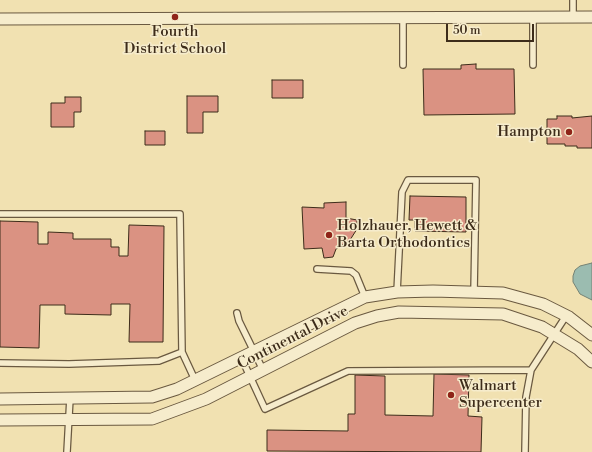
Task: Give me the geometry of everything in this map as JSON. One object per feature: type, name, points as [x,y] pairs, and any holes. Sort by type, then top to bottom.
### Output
[{"type":"street","points":[[0,19],[592,16]]},
{"type":"street","name":"Continental Drive","points":[[0,399],[152,397],[177,389],[365,297],[397,292],[503,293],[543,304],[566,316],[592,335]]},
{"type":"street","name":"Continental Drive","points":[[0,420],[152,419],[206,399],[355,323],[377,316],[400,312],[503,314],[542,327],[555,334],[578,349],[592,362]]},
{"type":"lane","points":[[573,0],[573,17]]},
{"type":"lane","points":[[403,17],[403,65]]},
{"type":"lane","points":[[533,17],[533,65]]},
{"type":"lane","points":[[397,292],[402,192],[408,180],[476,180],[474,292]]},
{"type":"lane","points":[[0,214],[180,214],[182,352],[195,380]]},
{"type":"lane","points":[[317,269],[351,271],[356,275],[365,297]]},
{"type":"lane","points":[[237,313],[239,321],[263,370]]},
{"type":"lane","points":[[525,452],[526,397],[531,370],[566,316]]},
{"type":"lane","points":[[0,362],[69,364],[159,361],[182,352]]},
{"type":"lane","points":[[241,357],[265,409],[348,371],[531,370]]},
{"type":"lane","points":[[67,452],[70,398]]},
{"type":"water","points":[[592,263],[592,300],[580,294],[573,282],[573,276],[575,270],[580,266]]},
{"type":"building","points":[[476,64],[476,69],[514,69],[515,114],[424,115],[423,69],[461,69],[461,65]]},
{"type":"building","points":[[272,80],[303,80],[303,98],[272,98]]},
{"type":"building","points":[[187,96],[218,96],[218,112],[203,112],[203,133],[187,133]]},
{"type":"building","points":[[65,97],[81,97],[81,112],[74,112],[74,127],[51,127],[51,103],[65,103]]},
{"type":"building","name":"Hampton","points":[[557,116],[572,116],[572,118],[592,116],[592,148],[577,148],[577,146],[565,146],[565,144],[547,144],[547,119],[557,119]]},
{"type":"building","points":[[145,131],[165,131],[165,145],[145,145]]},
{"type":"building","points":[[410,196],[466,197],[466,232],[415,231],[415,220],[409,220]]},
{"type":"building","name":"Holzhauer, Hewett & Barta Orthodontics","points":[[346,202],[346,218],[357,220],[357,229],[350,240],[336,249],[333,257],[324,258],[322,248],[304,249],[302,207],[324,208],[324,203]]},
{"type":"building","points":[[0,221],[38,222],[38,244],[48,244],[48,232],[73,233],[73,239],[111,239],[111,247],[119,247],[119,256],[128,256],[129,225],[164,226],[163,342],[129,342],[130,304],[111,304],[111,315],[65,314],[65,305],[40,305],[39,348],[0,347]]},
{"type":"building","name":"Walmart Supercenter","points":[[434,374],[469,375],[468,416],[482,417],[481,452],[267,451],[267,430],[348,431],[348,414],[355,414],[355,375],[385,376],[385,415],[433,416]]},
{"type":"place","name":"Fourth District School","points":[[175,17]]},
{"type":"place","name":"Hampton","points":[[569,132]]},
{"type":"place","name":"Holzhauer, Hewett & Barta Orthodontics","points":[[329,235]]},
{"type":"place","name":"Walmart Supercenter","points":[[451,395]]}]
